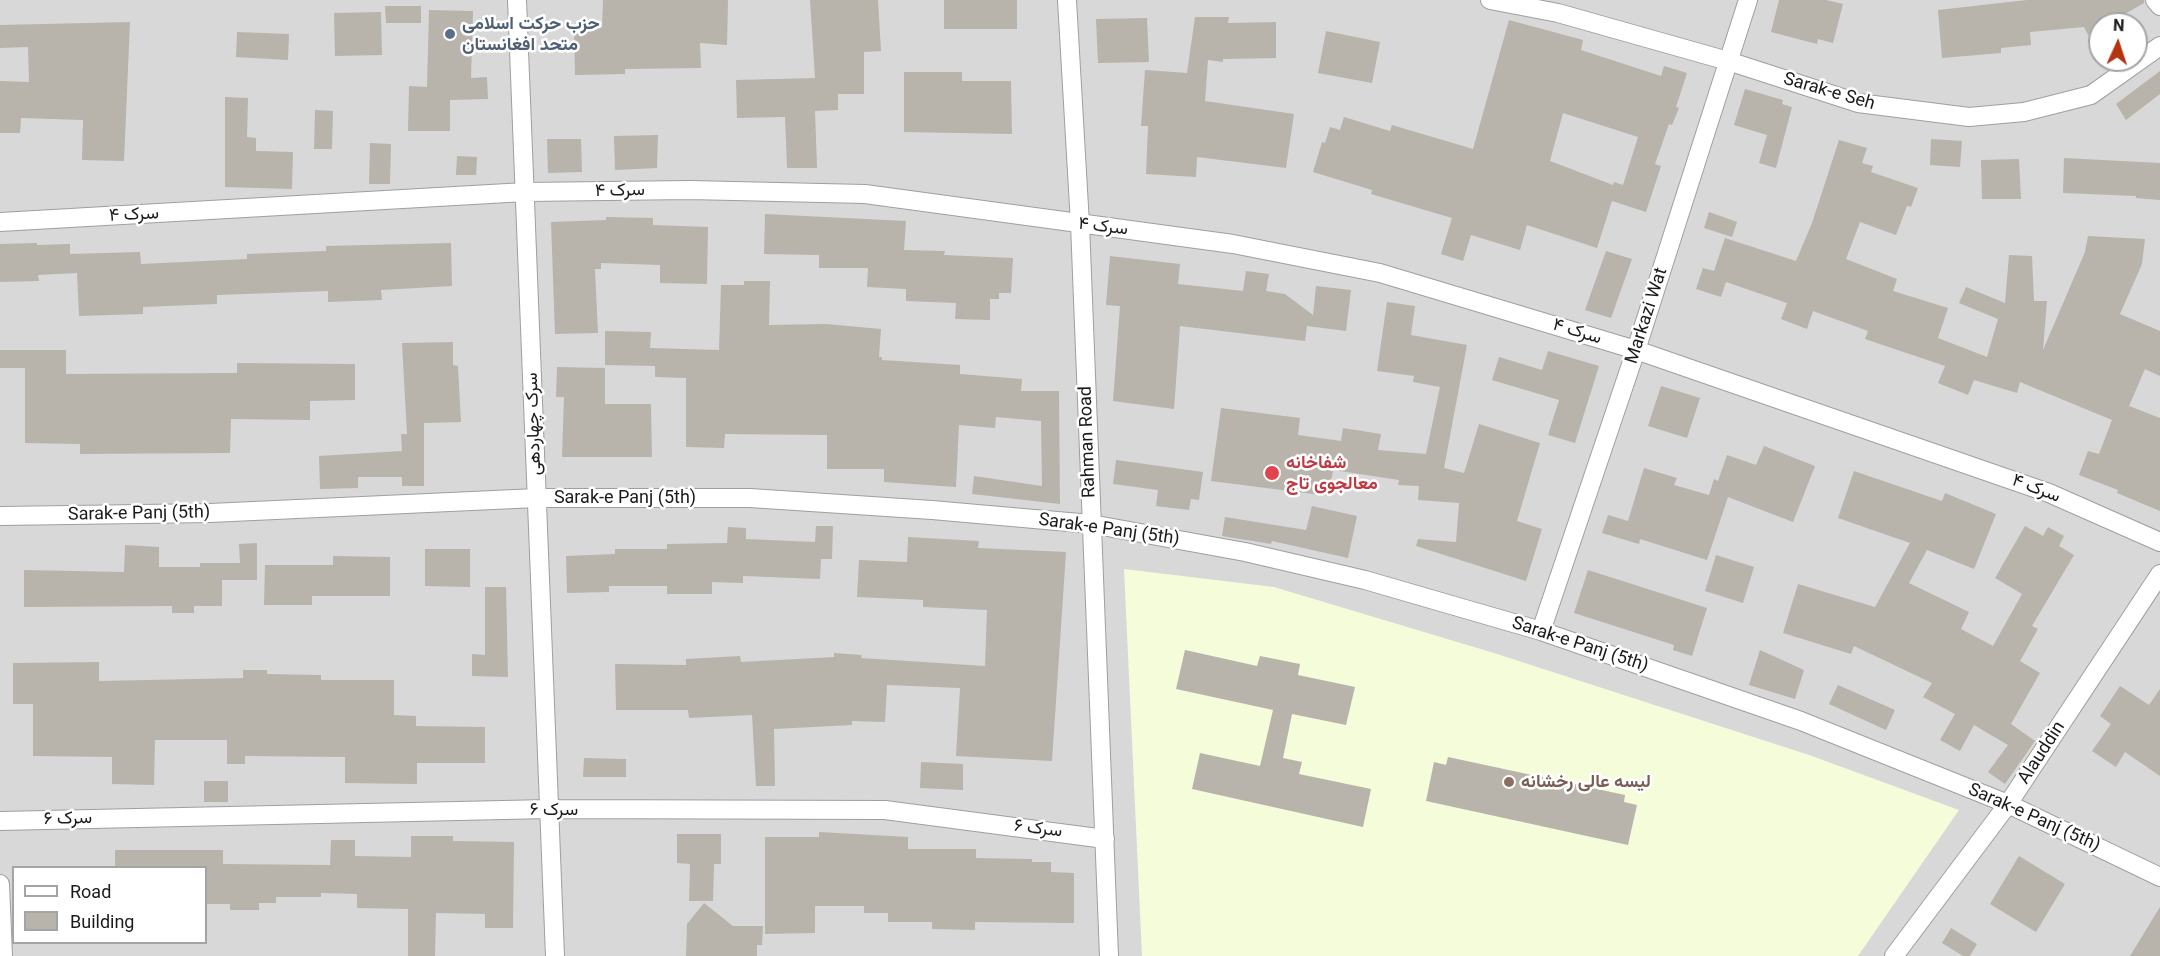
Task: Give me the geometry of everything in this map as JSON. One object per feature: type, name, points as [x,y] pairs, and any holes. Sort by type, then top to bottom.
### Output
[{"type":"street","name":"سرک چهاردهی","points":[[517,0],[555,956]]},
{"type":"street","name":"Rahman Road","points":[[1067,0],[1080,224],[1109,956]]},
{"type":"street","name":"Sarak-e Seh","points":[[1490,0],[1558,13],[1728,61],[1858,103],[1969,117],[2024,112],[2091,95],[2160,46]]},
{"type":"street","name":"Markazi Wat","points":[[1542,631],[1636,350],[1748,0]]},
{"type":"street","points":[[2155,0],[2160,6]]},
{"type":"street","name":"سرک ۴","points":[[0,222],[525,192],[690,190],[865,194],[1233,244],[1380,273],[1636,350],[2049,493],[2160,542]]},
{"type":"street","name":"Sarak-e Panj (5th)","points":[[0,516],[210,513],[537,498],[750,498],[932,510],[1091,525],[1245,552],[1365,580],[1542,631],[1801,721],[2008,804],[2160,877]]},
{"type":"street","name":"Alauddin","points":[[1894,956],[2008,804],[2160,574]]},
{"type":"street","name":"سرک ۶","points":[[0,821],[549,809],[885,810],[1106,839]]},
{"type":"street","points":[[0,884],[3,956]]},
{"type":"shaded area","points":[[0,0],[2160,0],[2160,956],[0,956]]},
{"type":"shaded area","name":"لیسه عالی رخشانه","points":[[1124,569],[1274,587],[1494,653],[1809,755],[1959,810],[1858,956],[1142,956]]},
{"type":"building","points":[[603,0],[728,0],[727,45],[700,43],[701,68],[625,69],[625,74],[575,75],[574,28],[602,27]]},
{"type":"building","points":[[810,0],[878,0],[881,51],[864,52],[864,94],[838,94],[838,110],[815,111],[817,168],[787,168],[785,117],[737,118],[736,80],[815,78]]},
{"type":"building","points":[[944,0],[1017,0],[1017,29],[944,29]]},
{"type":"building","points":[[1779,0],[1826,0],[1843,4],[1833,43],[1818,39],[1817,44],[1771,32]]},
{"type":"building","points":[[2027,0],[2144,0],[2144,3],[2128,12],[2088,12],[2088,35],[2084,27],[2030,32],[2031,45],[2001,48],[2001,53],[1942,58],[1938,10]]},
{"type":"building","points":[[385,6],[421,6],[421,23],[386,23]]},
{"type":"building","points":[[429,10],[473,11],[471,78],[487,77],[488,99],[450,100],[450,131],[408,131],[409,86],[427,87]]},
{"type":"building","points":[[381,12],[382,55],[335,56],[334,13]]},
{"type":"building","points":[[1195,17],[1229,17],[1228,23],[1276,22],[1276,58],[1223,59],[1223,62],[1208,60],[1205,101],[1294,114],[1286,168],[1197,157],[1196,177],[1146,174],[1148,126],[1141,126],[1145,70],[1187,73]]},
{"type":"building","points":[[1147,18],[1149,62],[1098,63],[1096,19]]},
{"type":"building","points":[[1509,20],[1583,40],[1581,50],[1661,76],[1664,66],[1687,73],[1676,107],[1679,108],[1672,125],[1669,124],[1655,164],[1661,166],[1646,212],[1612,201],[1597,248],[1527,225],[1520,250],[1471,235],[1463,261],[1441,254],[1452,218],[1371,194],[1372,190],[1313,172],[1322,142],[1325,143],[1330,127],[1340,130],[1344,117],[1390,131],[1392,125],[1473,149]],"holes":[[[1563,113],[1638,137],[1623,185],[1614,182],[1613,185],[1550,161]]]},
{"type":"building","points":[[130,22],[124,161],[82,160],[83,120],[21,118],[20,133],[0,133],[0,81],[29,82],[28,47],[0,48],[0,25]]},
{"type":"building","points":[[1326,31],[1380,42],[1372,83],[1318,73]]},
{"type":"building","points":[[237,32],[289,34],[288,60],[236,57]]},
{"type":"building","points":[[2160,71],[2160,94],[2126,120],[2116,104]]},
{"type":"building","points":[[904,72],[962,72],[962,81],[1011,81],[1012,134],[904,132]]},
{"type":"building","points":[[1745,89],[1783,100],[1782,104],[1792,107],[1776,168],[1759,163],[1767,135],[1734,125]]},
{"type":"building","points":[[225,97],[248,98],[247,137],[256,138],[256,151],[293,152],[292,189],[225,187]]},
{"type":"building","points":[[315,110],[333,111],[332,149],[314,149]]},
{"type":"building","points":[[658,135],[657,168],[615,170],[614,136]]},
{"type":"building","points":[[547,139],[581,139],[582,172],[548,173]]},
{"type":"building","points":[[1931,139],[1962,141],[1960,167],[1930,165]]},
{"type":"building","points":[[1839,140],[1867,148],[1862,163],[1873,166],[1871,172],[1918,188],[1911,207],[1907,206],[1896,235],[1860,222],[1846,259],[1897,279],[1893,291],[1948,308],[1938,338],[1987,357],[1998,319],[1959,303],[1966,287],[2005,303],[2009,255],[2032,256],[2034,301],[2047,301],[2043,350],[2085,252],[2088,236],[2145,239],[2142,264],[2120,314],[2160,331],[2160,376],[2145,369],[2129,406],[2160,418],[2160,511],[2117,493],[2118,490],[2079,475],[2088,451],[2099,454],[2112,420],[2020,382],[2017,393],[1974,380],[1968,395],[1938,383],[1945,366],[1865,339],[1868,331],[1813,311],[1807,329],[1781,319],[1787,303],[1726,282],[1721,297],[1696,289],[1703,268],[1714,271],[1725,238],[1796,261],[1812,223]]},
{"type":"building","points":[[370,143],[391,144],[390,184],[369,184]]},
{"type":"building","points":[[457,156],[477,157],[476,175],[456,175]]},
{"type":"building","points":[[2064,158],[2160,163],[2160,200],[2136,198],[2136,196],[2063,193]]},
{"type":"building","points":[[2019,159],[2021,199],[1982,199],[1981,160]]},
{"type":"building","points":[[1709,212],[1737,222],[1732,237],[1704,228]]},
{"type":"building","points":[[765,214],[906,221],[904,250],[945,251],[944,255],[1013,258],[1011,293],[999,293],[999,299],[990,299],[990,320],[955,319],[956,303],[906,301],[906,289],[867,287],[868,268],[819,268],[819,255],[764,254]]},
{"type":"building","points":[[606,217],[653,218],[653,225],[708,227],[707,284],[660,283],[660,265],[601,263],[601,269],[595,269],[598,333],[555,334],[551,222],[606,220]]},
{"type":"building","points":[[37,243],[37,245],[70,244],[70,254],[140,252],[141,264],[247,259],[247,254],[326,251],[326,246],[451,243],[452,286],[381,290],[382,300],[328,302],[328,291],[217,295],[217,304],[143,307],[143,314],[79,316],[77,273],[38,275],[39,281],[0,282],[0,244]]},
{"type":"building","points":[[1606,251],[1632,259],[1611,318],[1585,310]]},
{"type":"building","points":[[1110,256],[1180,264],[1178,284],[1243,291],[1246,271],[1269,274],[1266,291],[1285,294],[1313,315],[1316,286],[1351,290],[1346,331],[1307,326],[1305,341],[1180,326],[1174,409],[1113,401],[1120,306],[1106,305]]},
{"type":"building","points":[[744,281],[770,281],[769,325],[826,324],[881,329],[879,357],[882,357],[882,360],[960,365],[960,374],[1022,379],[1021,391],[1059,391],[1060,504],[972,494],[974,476],[1042,486],[1041,421],[996,417],[995,428],[959,425],[956,487],[884,482],[884,469],[827,469],[827,435],[725,434],[724,448],[686,447],[686,378],[655,377],[655,366],[605,365],[605,331],[651,332],[650,348],[719,350],[721,285],[744,285]]},
{"type":"building","points":[[1387,302],[1415,306],[1411,335],[1467,345],[1444,468],[1464,473],[1479,424],[1540,443],[1517,521],[1542,529],[1526,581],[1416,546],[1418,539],[1456,542],[1459,503],[1418,500],[1419,486],[1398,485],[1399,480],[1333,470],[1329,496],[1211,481],[1221,408],[1300,418],[1298,435],[1341,441],[1343,428],[1381,434],[1378,450],[1426,454],[1440,387],[1413,382],[1414,376],[1377,371]]},
{"type":"building","points":[[453,342],[453,365],[458,366],[461,422],[424,423],[424,486],[402,486],[402,477],[358,477],[358,488],[320,489],[319,456],[402,451],[401,434],[407,434],[402,343]]},
{"type":"building","points":[[0,350],[66,350],[66,374],[237,373],[237,363],[355,364],[355,400],[310,401],[310,420],[231,419],[230,453],[80,454],[80,444],[25,443],[25,368],[0,368]]},
{"type":"building","points":[[1548,351],[1599,366],[1575,443],[1548,435],[1559,400],[1492,380],[1499,357],[1542,370]]},
{"type":"building","points":[[557,367],[605,368],[605,404],[651,404],[652,457],[562,457],[564,397],[556,397]]},
{"type":"building","points":[[1661,386],[1700,398],[1687,438],[1648,426]]},
{"type":"building","points":[[1764,446],[1815,466],[1793,522],[1728,497],[1707,560],[1640,539],[1639,544],[1602,533],[1608,515],[1628,521],[1644,468],[1677,478],[1674,485],[1709,495],[1714,479],[1718,481],[1727,455],[1756,465]]},
{"type":"building","points":[[1116,460],[1203,472],[1199,500],[1191,499],[1189,510],[1156,506],[1158,490],[1113,484]]},
{"type":"building","points":[[1854,471],[1942,501],[1945,493],[1996,514],[1974,569],[1927,550],[1909,583],[1969,612],[1961,629],[1993,646],[2022,594],[1995,578],[2025,526],[2043,536],[2048,527],[2064,536],[2059,546],[2074,555],[2032,626],[2038,629],[2020,661],[2040,673],[2011,724],[2035,741],[2005,784],[1988,772],[2008,745],[1974,725],[1960,751],[1940,740],[1955,714],[1923,697],[1932,683],[1854,646],[1851,654],[1783,633],[1798,584],[1875,607],[1910,543],[1838,518]]},
{"type":"building","points":[[1312,506],[1357,516],[1348,558],[1272,541],[1271,544],[1222,536],[1225,517],[1306,530]]},
{"type":"building","points":[[816,526],[833,526],[832,559],[821,559],[820,579],[743,576],[743,583],[712,582],[712,594],[667,594],[667,586],[609,586],[609,592],[567,593],[566,556],[615,554],[615,549],[667,549],[667,544],[727,543],[728,527],[746,528],[746,539],[815,542]]},
{"type":"building","points":[[908,537],[979,541],[978,548],[1066,552],[1052,761],[956,756],[960,688],[887,685],[885,722],[852,721],[852,725],[774,729],[775,786],[756,786],[752,715],[689,718],[688,710],[616,710],[615,664],[686,665],[686,659],[740,656],[741,662],[834,657],[834,653],[862,655],[861,658],[985,666],[987,610],[923,607],[923,600],[857,597],[859,560],[907,562]]},
{"type":"building","points":[[257,543],[257,580],[222,580],[222,606],[194,606],[194,613],[172,613],[172,606],[24,607],[24,570],[124,572],[125,545],[159,547],[159,567],[200,567],[200,563],[240,563],[239,544]]},
{"type":"building","points":[[425,549],[470,549],[470,587],[425,586]]},
{"type":"building","points":[[1716,555],[1754,567],[1743,603],[1705,591]]},
{"type":"building","points":[[333,556],[390,557],[390,596],[312,596],[312,605],[264,605],[265,565],[333,565]]},
{"type":"building","points":[[1588,570],[1707,608],[1692,656],[1673,650],[1674,645],[1574,613]]},
{"type":"building","points":[[485,587],[506,587],[508,677],[472,676],[472,654],[485,655]]},
{"type":"building","points":[[1185,650],[1257,666],[1260,656],[1300,664],[1298,675],[1355,687],[1346,725],[1292,714],[1283,758],[1302,762],[1299,774],[1371,789],[1363,827],[1192,789],[1200,753],[1260,766],[1273,710],[1176,689]]},
{"type":"building","points":[[1760,650],[1804,670],[1795,699],[1749,685]]},
{"type":"building","points":[[99,662],[99,681],[243,678],[243,670],[267,670],[267,674],[321,675],[321,680],[394,680],[394,715],[416,716],[416,726],[485,727],[485,763],[417,763],[417,784],[345,783],[345,757],[245,756],[245,764],[227,764],[227,740],[155,740],[154,785],[112,784],[112,757],[33,756],[33,704],[13,704],[13,663]]},
{"type":"building","points":[[1838,685],[1895,710],[1886,730],[1829,704]]},
{"type":"building","points":[[2120,686],[2149,705],[2160,689],[2160,776],[2125,752],[2116,767],[2092,751],[2111,724],[2100,716]]},
{"type":"building","points":[[1448,757],[1625,795],[1624,802],[1637,805],[1628,845],[1426,801],[1434,762],[1446,765]]},
{"type":"building","points":[[584,758],[626,759],[626,777],[583,777]]},
{"type":"building","points":[[921,762],[963,764],[963,790],[920,788]]},
{"type":"building","points":[[204,781],[228,781],[228,802],[204,802]]},
{"type":"building","points":[[819,832],[908,837],[908,849],[976,849],[976,858],[1032,859],[1032,862],[1051,862],[1051,872],[1074,873],[1074,923],[975,922],[975,930],[932,929],[932,922],[888,922],[888,913],[864,913],[864,906],[815,906],[815,933],[765,934],[765,837],[819,837]]},
{"type":"building","points":[[677,834],[721,834],[721,864],[714,864],[713,901],[689,901],[690,864],[677,863]]},
{"type":"building","points":[[411,836],[453,836],[453,841],[514,842],[513,928],[485,928],[485,914],[436,913],[435,956],[408,956],[408,909],[357,908],[357,894],[321,893],[321,897],[276,897],[276,903],[259,903],[259,910],[230,910],[230,904],[207,904],[207,866],[115,866],[115,850],[223,850],[223,864],[330,865],[331,840],[355,840],[355,856],[411,857]]},
{"type":"building","points":[[2019,856],[2065,884],[2036,932],[1990,904]]},
{"type":"building","points":[[704,903],[733,926],[763,926],[762,945],[757,945],[757,956],[686,956],[687,924]]},
{"type":"building","points":[[2160,907],[2160,956],[2130,956]]},
{"type":"building","points":[[1951,928],[1977,944],[1970,956],[1963,956],[1942,943]]},
{"type":"place","name":"حزب حرکت اسلامی متحد افغانستان","points":[[450,34]]},
{"type":"place","name":"شفاخانه معالجوی تاج","points":[[1272,473]]},
{"type":"place","name":"لیسه عالی رخشانه","points":[[1509,782]]}]
